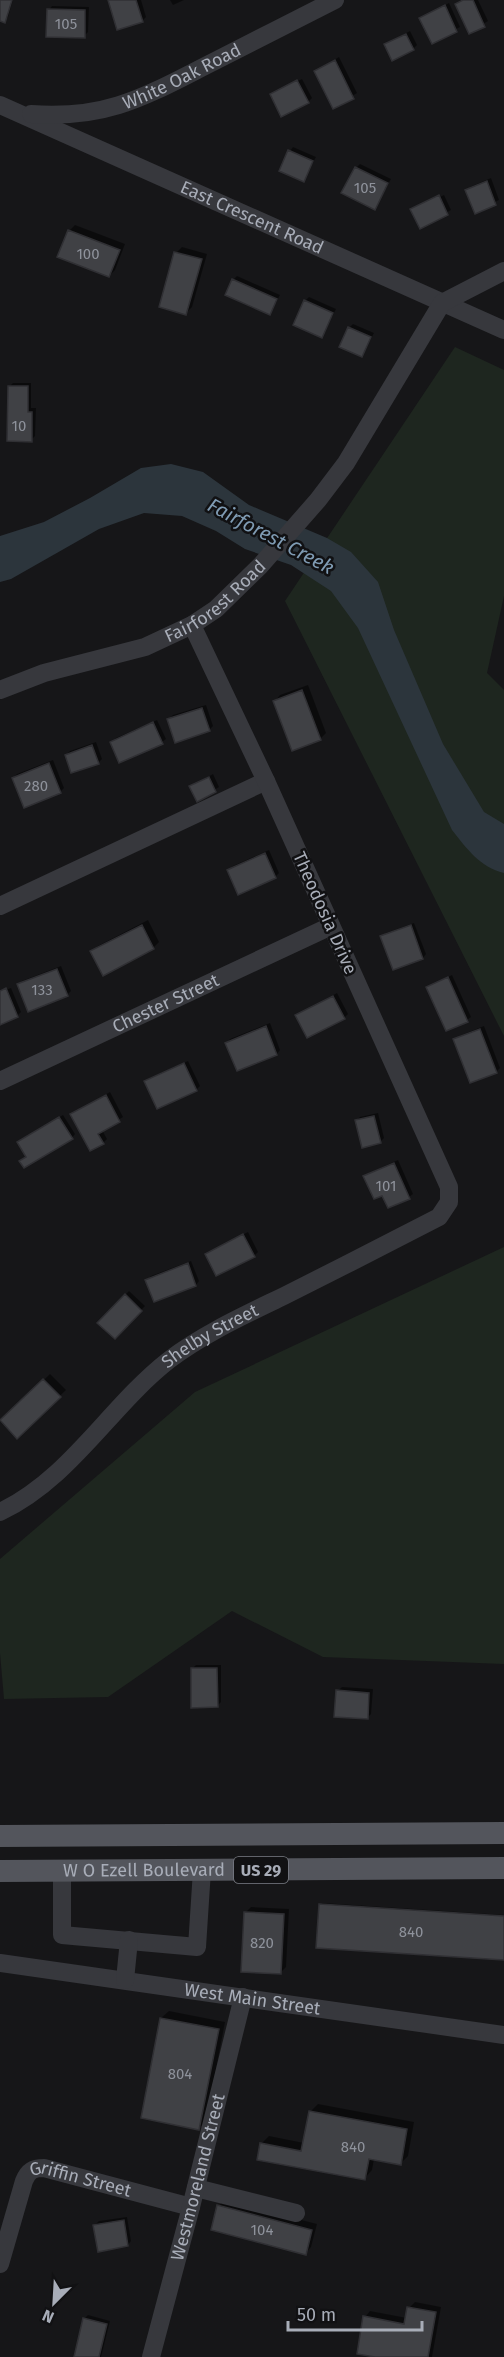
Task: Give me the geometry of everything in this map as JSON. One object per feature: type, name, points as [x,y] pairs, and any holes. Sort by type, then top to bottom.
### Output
[{"type":"main road","name":"W O Ezell Boulevard","points":[[9,1836],[504,1833]]},
{"type":"main road","points":[[244,1870],[246,1835]]},
{"type":"main road","points":[[9,1836],[9,1871]]},
{"type":"main road","name":"W O Ezell Boulevard","points":[[9,1871],[504,1868]]},
{"type":"street","name":"White Oak Road","points":[[17,113],[55,116],[92,113],[128,104],[162,89],[335,0]]},
{"type":"street","name":"East Crescent Road","points":[[0,105],[504,330]]},
{"type":"street","points":[[442,303],[504,271]]},
{"type":"street","name":"Fairforest Road","points":[[0,690],[44,673],[145,647],[192,625],[216,609],[260,566],[300,521],[346,463],[442,303]]},
{"type":"street","name":"Theodosia Drive","points":[[192,625],[266,781],[449,1187],[449,1202]]},
{"type":"street","points":[[0,906],[266,781]]},
{"type":"street","name":"Chester Street","points":[[0,1081],[331,926]]},
{"type":"street","name":"Shelby Street","points":[[0,1512],[39,1488],[65,1466],[154,1373],[182,1350],[439,1217],[449,1202]]},
{"type":"street","points":[[62,1871],[62,1935],[197,1947],[202,1870]]},
{"type":"street","points":[[125,1980],[129,1940]]},
{"type":"street","name":"West Main Street","points":[[0,1963],[504,2035]]},
{"type":"street","name":"Westmoreland Street","points":[[150,2357],[196,2188],[243,1997]]},
{"type":"street","name":"Griffin Street","points":[[0,2264],[24,2181],[28,2173],[35,2168],[44,2168],[191,2207]]},
{"type":"street","points":[[196,2188],[296,2213]]},
{"type":"shaded area","points":[[455,347],[504,370],[504,596],[487,673],[504,690],[504,1036],[285,601]]},
{"type":"shaded area","points":[[504,1247],[504,1664],[323,1657],[232,1611],[108,1697],[4,1699],[0,1653],[0,1559],[195,1392]]},
{"type":"water","name":"Fairforest Creek","points":[[171,464],[203,472],[249,505],[327,538],[351,552],[378,582],[394,630],[443,744],[484,812],[504,824],[504,873],[481,862],[452,830],[358,628],[331,591],[291,565],[245,549],[216,531],[182,516],[144,513],[99,529],[11,579],[0,582],[0,536],[44,522],[141,468]]},
{"type":"building","points":[[0,0],[12,0],[5,23],[0,21]]},
{"type":"building","points":[[108,0],[136,0],[143,22],[117,30]]},
{"type":"building","points":[[463,0],[473,0],[485,27],[469,34],[455,4]]},
{"type":"building","points":[[445,5],[457,32],[432,44],[419,18]]},
{"type":"building","points":[[47,9],[85,10],[85,38],[46,37]]},
{"type":"building","points":[[406,34],[414,50],[392,61],[384,44]]},
{"type":"building","points":[[335,60],[354,99],[333,109],[314,71]]},
{"type":"building","points":[[297,80],[309,103],[281,117],[270,94]]},
{"type":"building","points":[[288,150],[313,161],[304,182],[279,171]]},
{"type":"building","points":[[355,167],[388,183],[375,210],[341,193]]},
{"type":"building","points":[[487,181],[496,205],[475,214],[465,190]]},
{"type":"building","points":[[439,195],[448,215],[420,229],[410,209]]},
{"type":"building","points":[[68,230],[120,250],[109,277],[57,257]]},
{"type":"building","points":[[174,252],[202,259],[186,315],[159,307]]},
{"type":"building","points":[[232,279],[277,299],[270,315],[225,295]]},
{"type":"building","points":[[304,300],[333,313],[322,338],[293,325]]},
{"type":"building","points":[[348,327],[371,337],[362,357],[339,347]]},
{"type":"building","points":[[8,386],[28,386],[28,412],[32,412],[32,442],[7,441]]},
{"type":"building","points":[[302,690],[321,740],[292,751],[273,701]]},
{"type":"building","points":[[202,708],[210,731],[175,743],[167,719]]},
{"type":"building","points":[[153,722],[163,744],[119,763],[110,742]]},
{"type":"building","points":[[92,745],[99,764],[71,773],[65,755]]},
{"type":"building","points":[[49,763],[61,793],[24,808],[12,778]]},
{"type":"building","points":[[209,777],[216,792],[197,802],[189,786]]},
{"type":"building","points":[[265,853],[276,878],[238,895],[227,870]]},
{"type":"building","points":[[142,925],[154,949],[103,976],[90,951]]},
{"type":"building","points":[[411,925],[423,959],[393,970],[380,936]]},
{"type":"building","points":[[57,969],[68,996],[28,1012],[17,984]]},
{"type":"building","points":[[448,977],[468,1022],[446,1031],[426,987]]},
{"type":"building","points":[[6,988],[18,1017],[0,1025],[0,991]]},
{"type":"building","points":[[333,996],[345,1019],[307,1038],[295,1015]]},
{"type":"building","points":[[266,1026],[277,1055],[237,1071],[225,1043]]},
{"type":"building","points":[[480,1029],[497,1073],[470,1083],[453,1039]]},
{"type":"building","points":[[184,1063],[197,1091],[157,1109],[144,1081]]},
{"type":"building","points":[[106,1095],[120,1122],[98,1134],[104,1144],[90,1151],[70,1114]]},
{"type":"building","points":[[374,1116],[381,1143],[362,1148],[355,1120]]},
{"type":"building","points":[[59,1117],[73,1139],[24,1168],[19,1161],[26,1157],[17,1142]]},
{"type":"building","points":[[394,1163],[410,1199],[388,1208],[382,1196],[374,1199],[363,1176]]},
{"type":"building","points":[[243,1234],[255,1257],[216,1276],[205,1254]]},
{"type":"building","points":[[188,1263],[196,1286],[154,1302],[145,1280]]},
{"type":"building","points":[[125,1294],[142,1311],[115,1339],[97,1323]]},
{"type":"building","points":[[43,1379],[61,1397],[17,1439],[0,1420]]},
{"type":"building","points":[[191,1668],[217,1668],[218,1707],[191,1708]]},
{"type":"building","points":[[336,1690],[369,1693],[368,1719],[334,1717]]},
{"type":"building","points":[[319,1904],[504,1916],[504,1960],[316,1948]]},
{"type":"building","points":[[244,1912],[284,1914],[281,1974],[241,1972]]},
{"type":"building","points":[[160,2018],[219,2029],[199,2130],[141,2118]]},
{"type":"building","points":[[309,2111],[407,2129],[401,2165],[369,2159],[365,2180],[257,2160],[260,2143],[301,2151]]},
{"type":"building","points":[[217,2205],[312,2230],[306,2255],[211,2230]]},
{"type":"building","points":[[124,2220],[128,2246],[98,2252],[93,2225]]},
{"type":"building","points":[[407,2307],[436,2312],[428,2357],[375,2357],[357,2354],[363,2316],[404,2324]]},
{"type":"building","points":[[83,2318],[107,2324],[99,2357],[74,2357]]}]
